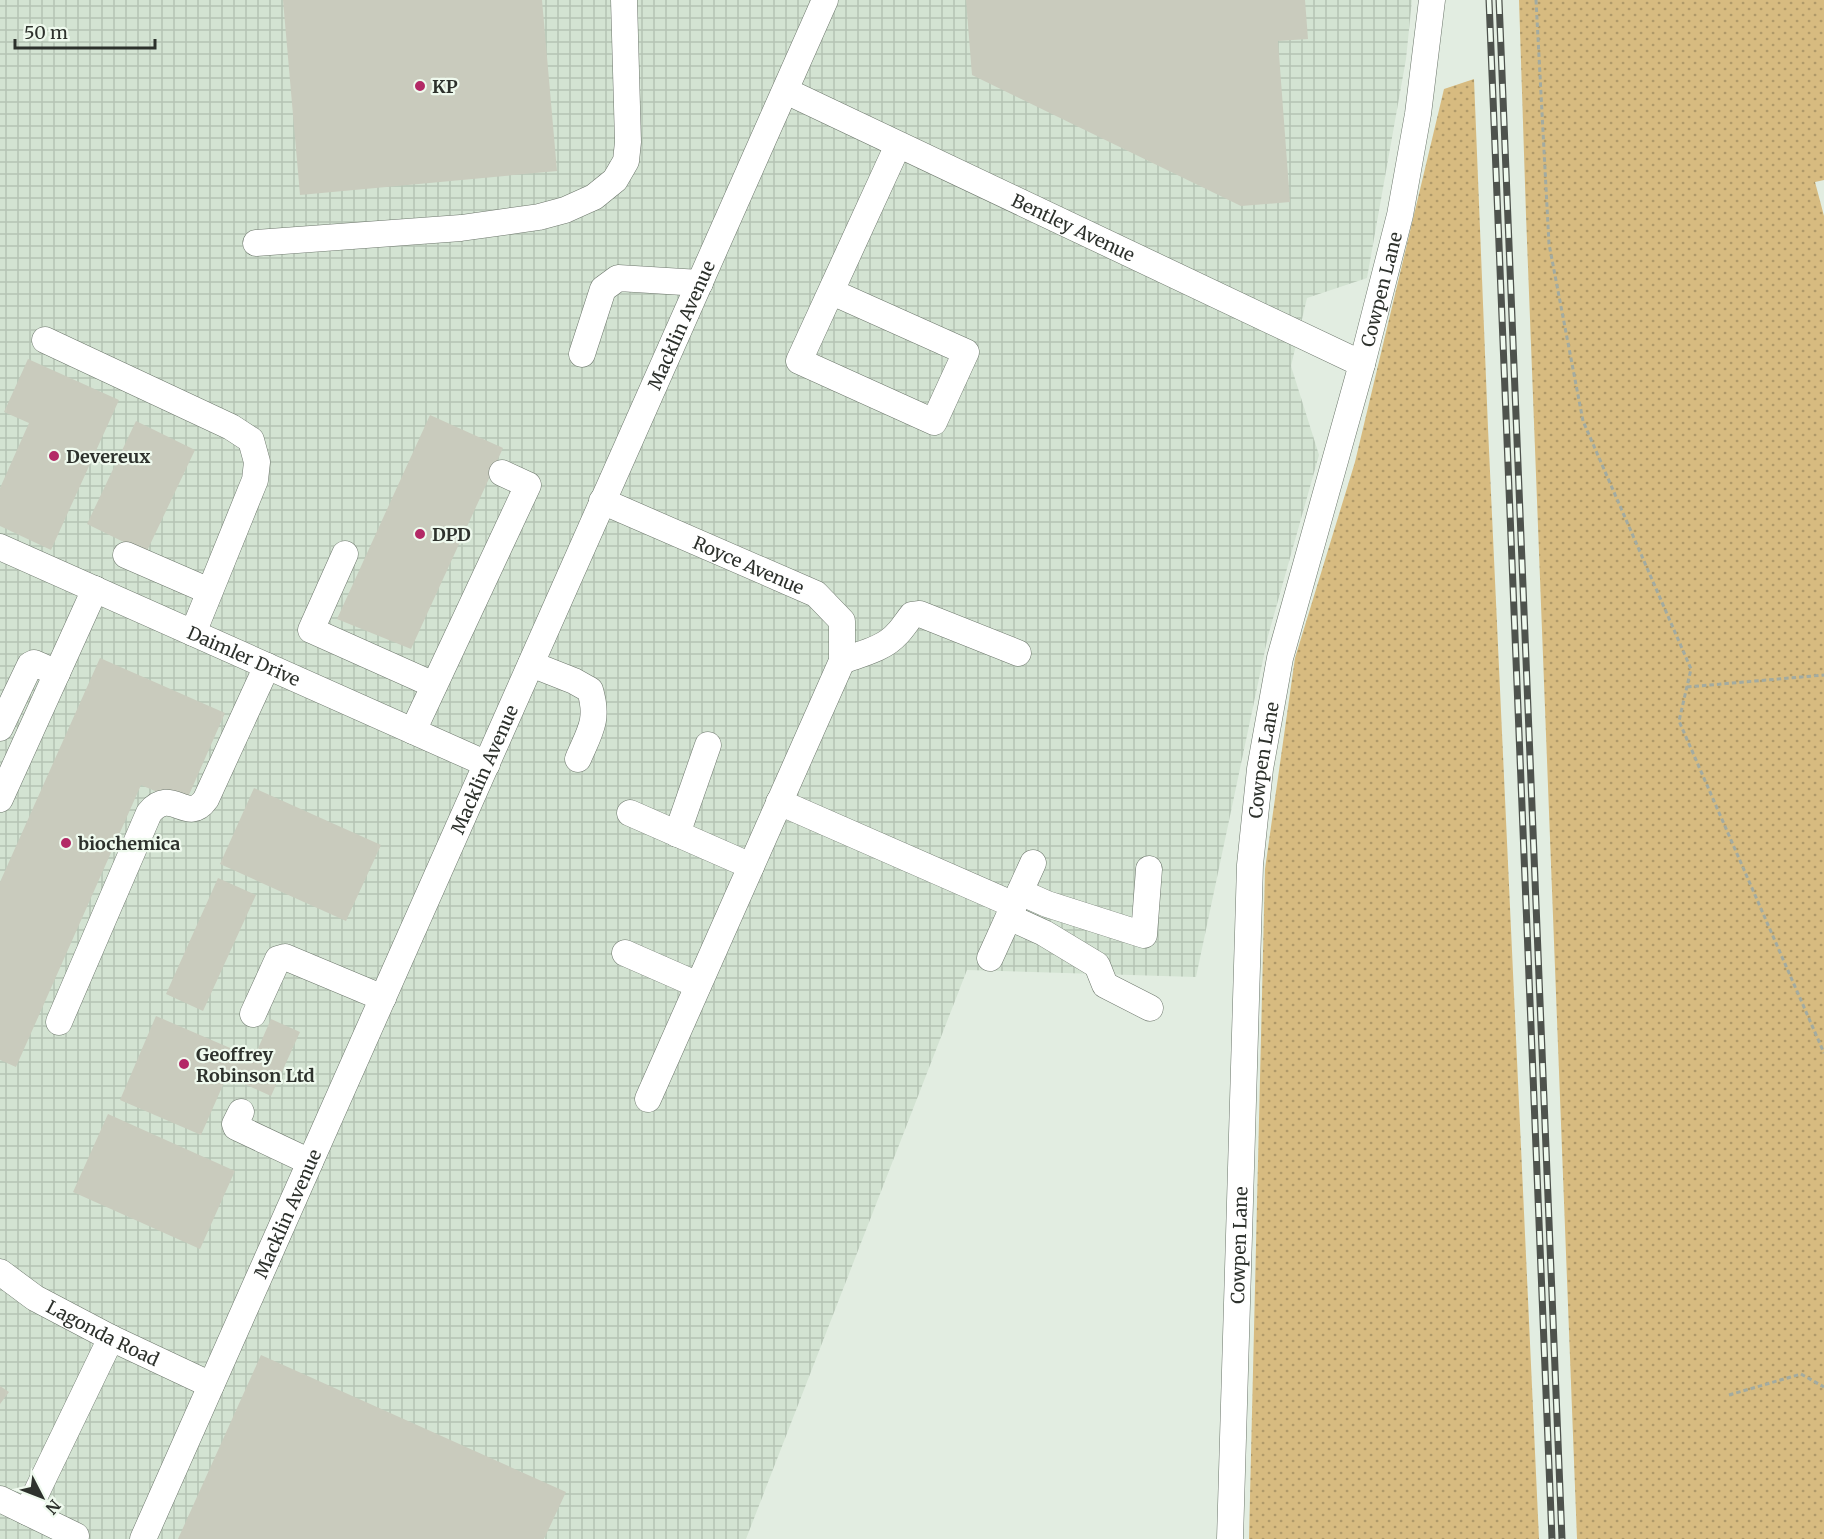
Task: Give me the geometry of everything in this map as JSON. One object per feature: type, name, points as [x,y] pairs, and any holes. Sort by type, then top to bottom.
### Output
[{"type":"street","points":[[256,243],[461,228],[539,217],[566,210],[594,197],[615,180],[626,161],[628,142],[624,0]]},
{"type":"street","name":"Macklin Avenue","points":[[143,1539],[825,0]]},
{"type":"street","name":"Cowpen Lane","points":[[1230,1539],[1249,876],[1260,769],[1280,658],[1362,364],[1400,215],[1418,114],[1432,0]]},
{"type":"street","name":"Bentley Avenue","points":[[786,91],[1362,364]]},
{"type":"street","points":[[832,292],[966,352],[934,422],[799,361],[898,144]]},
{"type":"street","points":[[582,354],[603,289],[618,278],[700,283]]},
{"type":"street","points":[[45,340],[231,427],[250,440],[257,462],[255,480],[193,633]]},
{"type":"street","points":[[413,731],[528,485],[502,473]]},
{"type":"street","name":"Royce Avenue","points":[[603,501],[816,594],[842,621],[842,660],[648,1099]]},
{"type":"street","name":"Daimler Drive","points":[[0,547],[487,764]]},
{"type":"street","points":[[345,554],[311,630],[434,685]]},
{"type":"street","points":[[126,555],[209,591]]},
{"type":"street","points":[[0,799],[95,589]]},
{"type":"street","points":[[842,660],[887,642],[897,634],[912,615],[920,614],[1018,653]]},
{"type":"street","points":[[0,728],[30,665],[34,663],[57,673]]},
{"type":"street","points":[[531,664],[590,690],[595,720],[578,759]]},
{"type":"street","points":[[59,1022],[149,813],[159,803],[166,802],[192,809],[201,806],[267,666]]},
{"type":"street","points":[[677,834],[708,745]]},
{"type":"street","points":[[779,802],[1014,905],[1044,933],[1097,964],[1105,985],[1150,1008]]},
{"type":"street","points":[[630,813],[751,866]]},
{"type":"street","points":[[990,958],[1033,863]]},
{"type":"street","points":[[1014,905],[1047,904],[1144,935],[1149,868]]},
{"type":"street","points":[[625,953],[698,985]]},
{"type":"street","points":[[253,1014],[278,959],[285,957],[383,998]]},
{"type":"street","points":[[241,1112],[235,1124],[236,1127],[310,1162]]},
{"type":"street","name":"Lagonda Road","points":[[0,1272],[35,1298],[111,1338],[211,1385]]},
{"type":"street","points":[[27,1512],[111,1338]]},
{"type":"street","points":[[0,1499],[76,1536]]},
{"type":"path","points":[[1536,0],[1549,244],[1583,422],[1691,669],[1679,721],[1824,1053]]},
{"type":"path","points":[[1687,687],[1824,675]]},
{"type":"path","points":[[1729,1395],[1801,1374],[1824,1387]]},
{"type":"shaded area","points":[[0,0],[1412,0],[1406,59],[1367,278],[1307,298],[1291,366],[1319,455],[1268,636],[1196,977],[967,970],[746,1539],[0,1539]]},
{"type":"shaded area","points":[[1519,0],[1824,0],[1824,180],[1815,182],[1824,216],[1824,1539],[1577,1539]]},
{"type":"shaded area","points":[[1474,79],[1539,1539],[1249,1539],[1265,869],[1295,658],[1355,462],[1444,89]]},
{"type":"building","name":"KP","points":[[283,0],[542,0],[557,171],[300,195]]},
{"type":"building","points":[[966,0],[1305,0],[1308,39],[1278,41],[1290,202],[1241,206],[972,75]]},
{"type":"building","name":"Devereux","points":[[28,359],[119,400],[51,550],[0,526],[0,488],[29,423],[4,412]]},
{"type":"building","name":"DPD","points":[[430,415],[503,448],[411,649],[337,619]]},
{"type":"building","name":"Devereux","points":[[136,421],[195,450],[146,553],[87,524]]},
{"type":"building","name":"biochemica","points":[[100,658],[225,713],[185,804],[141,785],[16,1067],[0,1060],[0,882]]},
{"type":"building","points":[[254,788],[381,845],[346,921],[220,864]]},
{"type":"building","points":[[218,878],[256,895],[203,1011],[166,994]]},
{"type":"building","name":"Geoffrey Robinson Ltd","points":[[156,1016],[237,1051],[240,1046],[256,1053],[271,1019],[300,1032],[271,1096],[227,1076],[201,1135],[120,1100]]},
{"type":"building","points":[[108,1114],[235,1171],[200,1249],[73,1192]]},
{"type":"building","points":[[261,1355],[566,1492],[544,1539],[178,1539]]},
{"type":"building","points":[[0,1386],[9,1392],[0,1404]]},
{"type":"railway","points":[[1489,0],[1552,1539]]},
{"type":"railway","points":[[1499,0],[1562,1539]]},
{"type":"place","name":"KP","points":[[420,86]]},
{"type":"place","name":"Devereux","points":[[54,456]]},
{"type":"place","name":"DPD","points":[[420,534]]},
{"type":"place","name":"biochemica","points":[[66,843]]},
{"type":"place","name":"Geoffrey Robinson Ltd","points":[[184,1064]]}]
